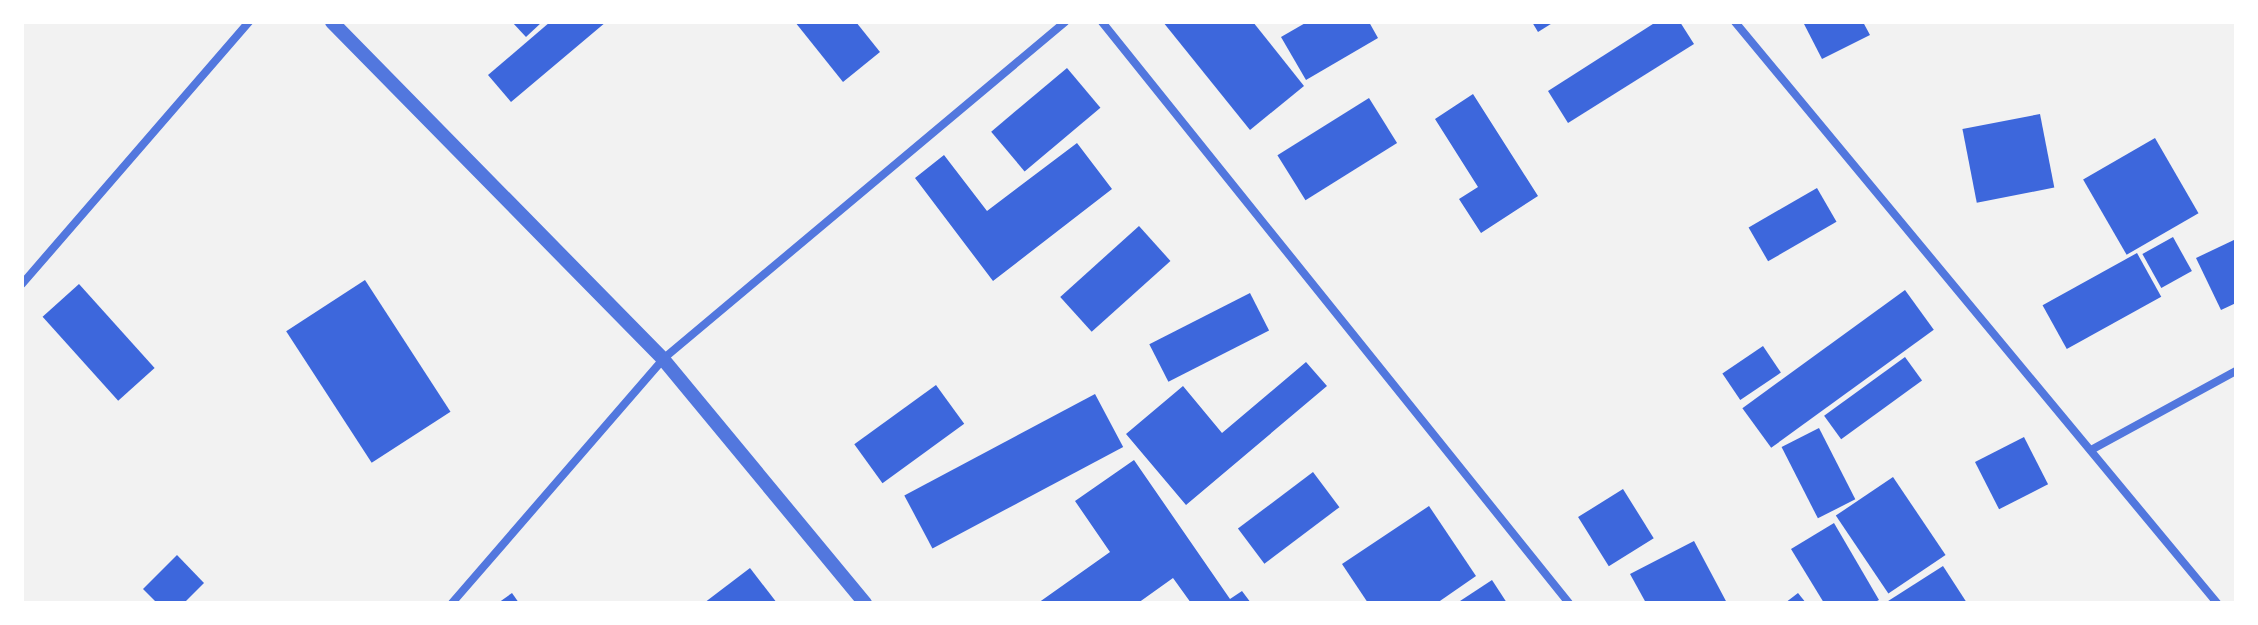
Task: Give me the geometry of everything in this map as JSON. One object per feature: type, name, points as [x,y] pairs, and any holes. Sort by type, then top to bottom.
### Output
[{"type":"street","points":[[22,284],[249,22]]},
{"type":"street","points":[[332,22],[663,359],[865,603]]},
{"type":"street","points":[[452,603],[663,359],[1065,22]]},
{"type":"street","points":[[1102,22],[1569,603]]},
{"type":"street","points":[[1735,22],[2217,603]]},
{"type":"street","points":[[2091,450],[2236,371]]},
{"type":"building","points":[[512,22],[542,22],[526,37]]},
{"type":"building","points":[[550,22],[606,22],[511,102],[488,75]]},
{"type":"building","points":[[795,22],[856,22],[880,52],[843,82]]},
{"type":"building","points":[[1163,22],[1253,22],[1304,86],[1250,130]]},
{"type":"building","points":[[1307,22],[1369,22],[1378,38],[1306,80],[1281,37]]},
{"type":"building","points":[[1532,22],[1554,22],[1538,32]]},
{"type":"building","points":[[1656,22],[1680,22],[1694,44],[1568,123],[1548,91]]},
{"type":"building","points":[[1803,22],[1863,22],[1870,35],[1822,59]]},
{"type":"building","points":[[1067,68],[1100,108],[1025,171],[991,132]]},
{"type":"building","points":[[1473,94],[1538,196],[1481,233],[1459,199],[1478,187],[1435,119]]},
{"type":"building","points":[[1369,98],[1397,143],[1305,200],[1277,155]]},
{"type":"building","points":[[2040,114],[2054,188],[1977,203],[1962,129]]},
{"type":"building","points":[[2155,138],[2198,213],[2127,255],[2083,180]]},
{"type":"building","points":[[1077,143],[1112,189],[993,281],[915,178],[944,155],[987,211]]},
{"type":"building","points":[[1817,188],[1836,222],[1768,261],[1749,228]]},
{"type":"building","points":[[1139,226],[1170,261],[1092,332],[1060,297]]},
{"type":"building","points":[[2173,237],[2192,271],[2161,288],[2142,254]]},
{"type":"building","points":[[2236,239],[2236,303],[2221,310],[2196,258]]},
{"type":"building","points":[[2137,253],[2161,297],[2067,349],[2043,305]]},
{"type":"building","points":[[365,280],[451,412],[372,463],[286,331]]},
{"type":"building","points":[[79,284],[155,368],[118,401],[43,317]]},
{"type":"building","points":[[1905,290],[1934,330],[1771,448],[1742,408]]},
{"type":"building","points":[[1250,293],[1269,330],[1168,382],[1149,344]]},
{"type":"building","points":[[1763,346],[1781,373],[1740,400],[1722,373]]},
{"type":"building","points":[[1905,357],[1922,380],[1841,439],[1824,416]]},
{"type":"building","points":[[1306,362],[1327,386],[1186,505],[1126,434],[1183,386],[1222,433]]},
{"type":"building","points":[[936,385],[964,424],[883,483],[854,444]]},
{"type":"building","points":[[1095,394],[1123,447],[932,548],[904,495]]},
{"type":"building","points":[[1819,428],[1855,499],[1818,518],[1782,447]]},
{"type":"building","points":[[2024,437],[2048,484],[1999,509],[1975,462]]},
{"type":"building","points":[[1134,460],[1230,599],[1242,591],[1251,603],[1191,603],[1173,578],[1138,603],[1038,603],[1110,552],[1075,501]]},
{"type":"building","points":[[1313,472],[1339,507],[1264,564],[1238,529]]},
{"type":"building","points":[[1893,477],[1946,555],[1888,594],[1836,516]]},
{"type":"building","points":[[1623,489],[1654,538],[1609,566],[1578,517]]},
{"type":"building","points":[[1429,506],[1476,576],[1437,603],[1368,603],[1342,564]]},
{"type":"building","points":[[1834,523],[1879,600],[1873,603],[1824,603],[1791,549]]},
{"type":"building","points":[[1694,541],[1727,603],[1646,603],[1630,574]]},
{"type":"building","points":[[177,555],[204,583],[184,603],[157,603],[143,589]]},
{"type":"building","points":[[1943,566],[1967,603],[1885,603]]},
{"type":"building","points":[[750,568],[777,603],[704,603]]},
{"type":"building","points":[[1492,580],[1507,603],[1457,603]]},
{"type":"building","points":[[512,593],[519,603],[498,603]]},
{"type":"building","points":[[1798,593],[1806,603],[1785,603]]}]
